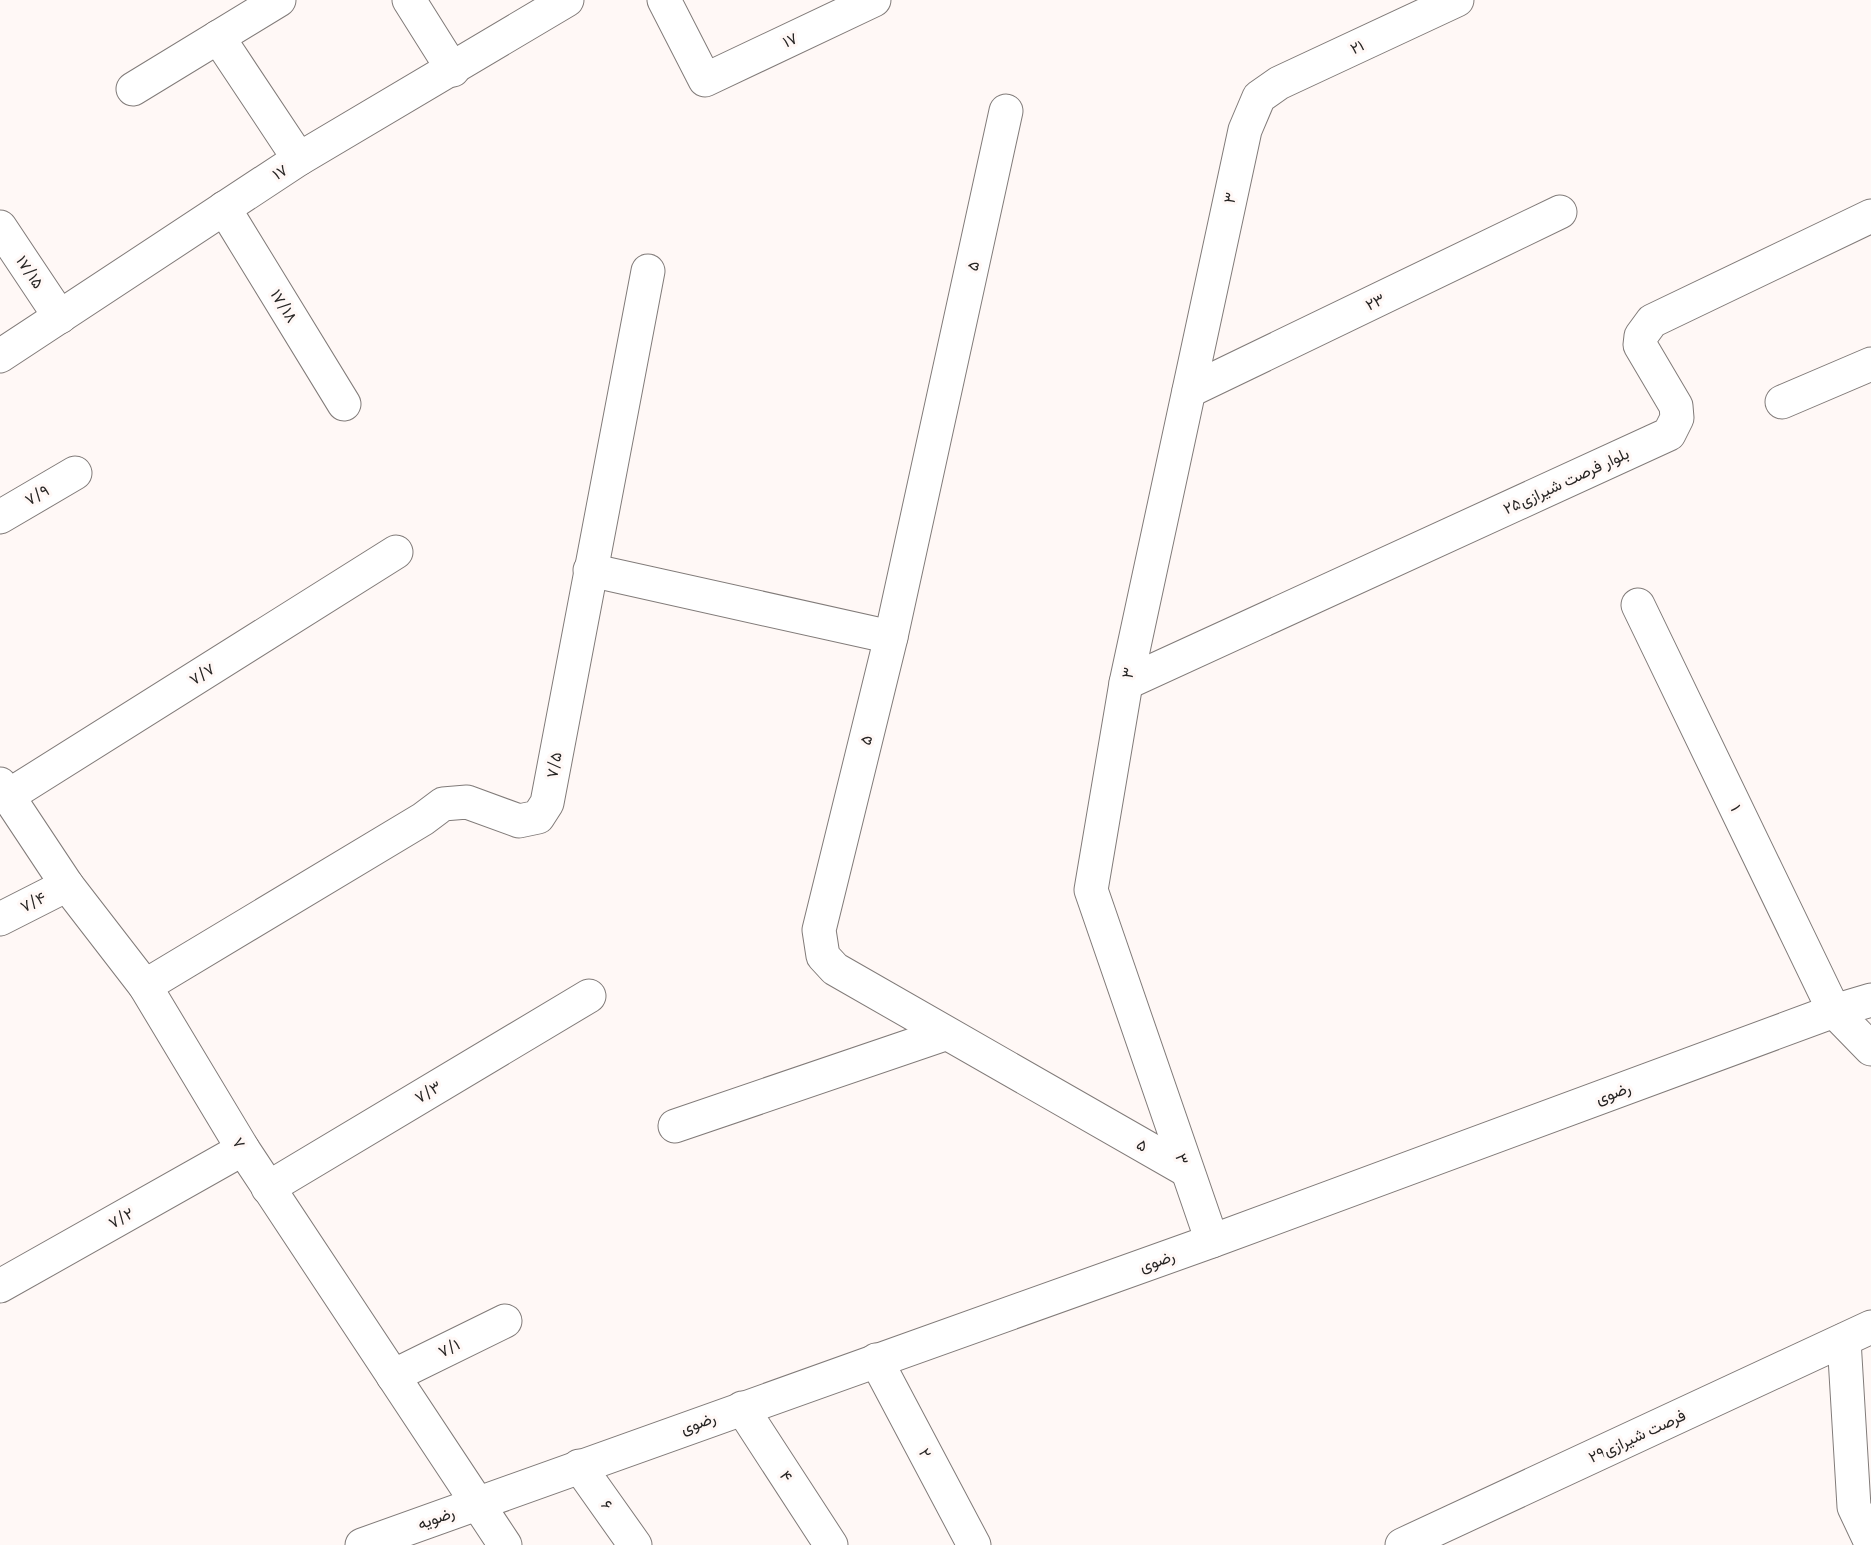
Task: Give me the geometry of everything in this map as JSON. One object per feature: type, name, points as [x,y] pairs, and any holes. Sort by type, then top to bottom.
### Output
[{"type":"street","points":[[134,89],[279,0]]},
{"type":"street","points":[[409,0],[453,70]]},
{"type":"street","name":"۱۷","points":[[0,356],[299,159],[453,70],[567,0]]},
{"type":"street","name":"۱۷","points":[[664,0],[705,80],[874,0]]},
{"type":"street","name":"۲۱","points":[[1259,97],[1279,84],[1457,0]]},
{"type":"street","points":[[218,37],[299,159]]},
{"type":"street","name":"۳","points":[[1212,1241],[1091,890],[1126,683],[1245,130],[1259,97]]},
{"type":"street","name":"۵","points":[[1006,111],[891,637],[819,930],[823,956],[835,969],[945,1034],[1186,1170]]},
{"type":"street","name":"۱۷/۱۸","points":[[224,208],[344,404]]},
{"type":"street","name":"۲۳","points":[[1189,391],[1560,212]]},
{"type":"street","name":"بلوار فرصت شیرازی۲۵","points":[[1126,683],[1669,434],[1677,418],[1676,406],[1640,345],[1641,336],[1652,321],[1871,216]]},
{"type":"street","name":"۱۷/۱۵","points":[[0,227],[60,317]]},
{"type":"street","name":"۷/۵","points":[[145,986],[423,819],[443,804],[467,802],[519,820],[538,817],[547,803],[648,271]]},
{"type":"street","points":[[1782,402],[1871,364]]},
{"type":"street","name":"۷/۹","points":[[0,517],[75,473]]},
{"type":"street","name":"۷/۷","points":[[4,790],[396,552]]},
{"type":"street","points":[[590,570],[891,637]]},
{"type":"street","name":"۱","points":[[1638,605],[1834,1011],[1871,1049]]},
{"type":"street","name":"۷","points":[[4,790],[67,885],[145,986],[268,1188],[505,1545]]},
{"type":"street","name":"۷/۴","points":[[0,919],[67,885]]},
{"type":"street","name":"۷/۳","points":[[268,1188],[589,996]]},
{"type":"street","name":"رضوی","points":[[476,1503],[1212,1241],[1834,1011],[1871,1000]]},
{"type":"street","points":[[675,1126],[945,1034]]},
{"type":"street","name":"۷/۲","points":[[0,1286],[243,1149]]},
{"type":"street","name":"۷/۱","points":[[393,1376],[505,1321]]},
{"type":"street","points":[[1857,1333],[1854,1507],[1871,1544]]},
{"type":"street","name":"فرصت شیرازی۲۹","points":[[1402,1545],[1857,1333]]},
{"type":"street","name":"۲","points":[[876,1360],[974,1545]]},
{"type":"street","name":"۴","points":[[742,1408],[831,1545]]},
{"type":"street","name":"۶","points":[[579,1466],[635,1545]]},
{"type":"street","name":"رضویه","points":[[362,1545],[476,1503]]}]
